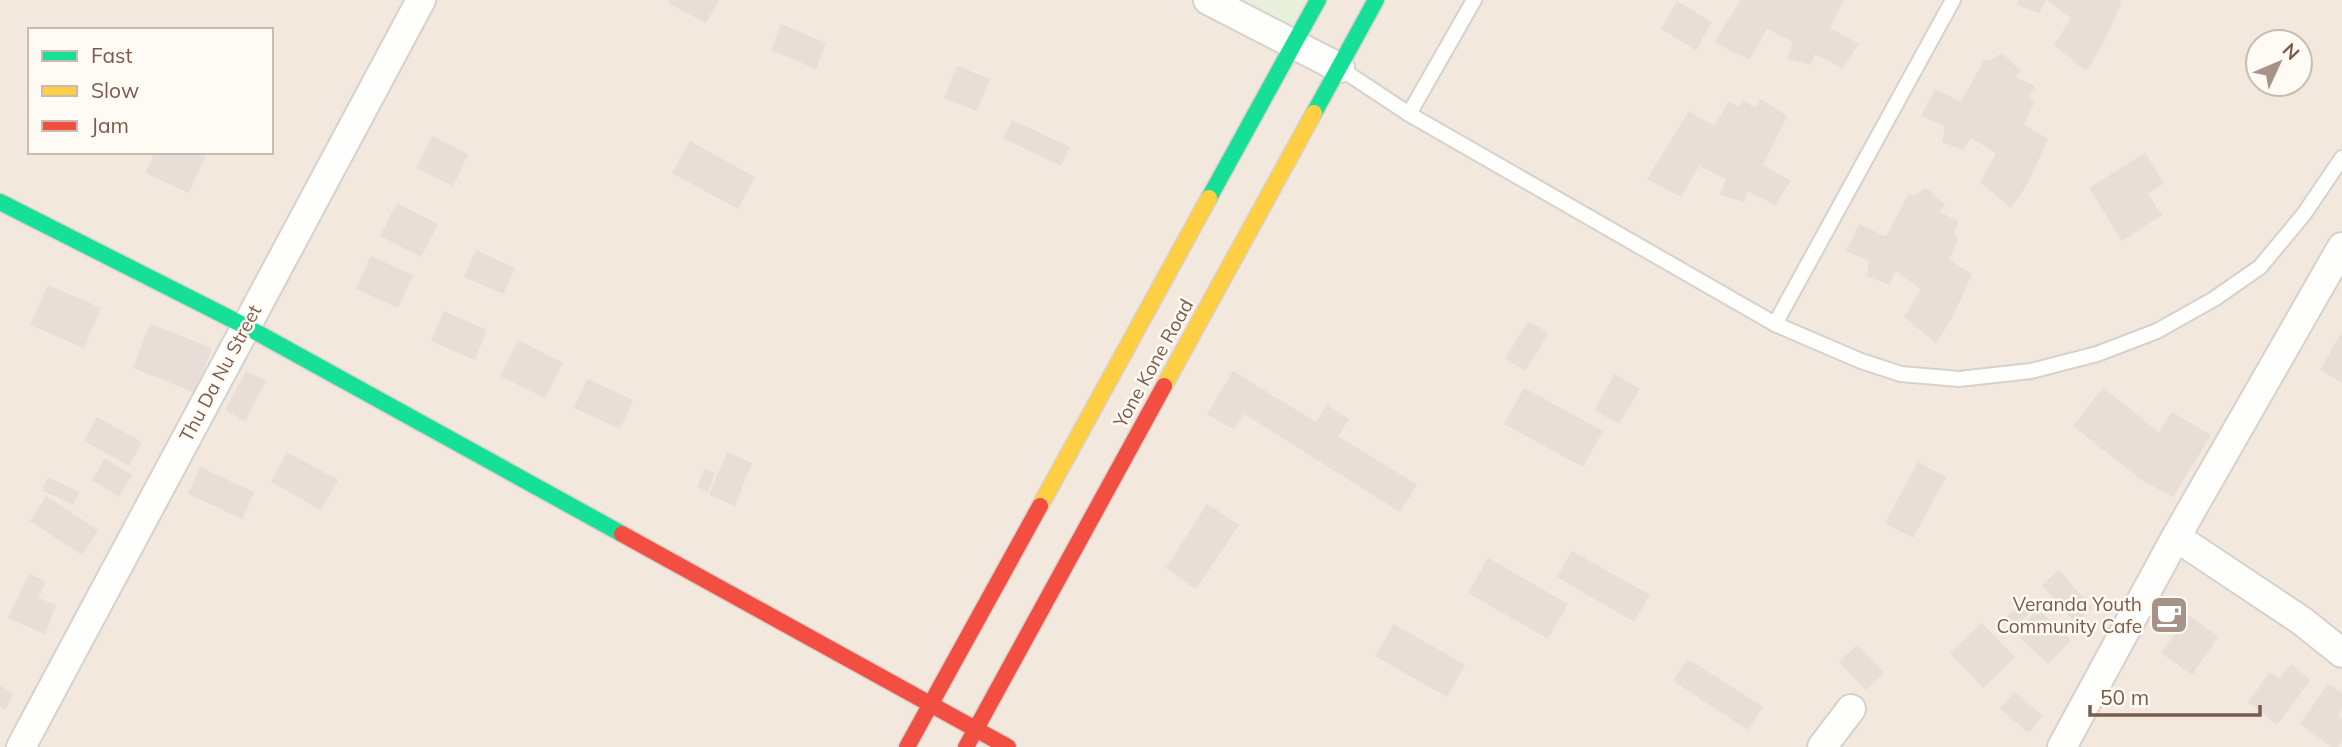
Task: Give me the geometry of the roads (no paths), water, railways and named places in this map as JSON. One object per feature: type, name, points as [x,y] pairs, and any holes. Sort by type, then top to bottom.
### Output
[{"type":"street","name":"Thu Da Nu Street","points":[[21,747],[421,0]]},
{"type":"street","points":[[1208,0],[1340,68]]},
{"type":"street","points":[[907,747],[1079,448],[1318,0]]},
{"type":"street","name":"Yone Kone Road","points":[[966,747],[1111,468],[1340,68],[1376,0]]},
{"type":"street","points":[[0,202],[245,326],[1008,747]]},
{"type":"street","points":[[2062,747],[2176,537],[2342,247]]},
{"type":"street","points":[[2176,537],[2302,621],[2342,653]]},
{"type":"street","points":[[1822,747],[1850,709]]},
{"type":"lane","points":[[1409,114],[1474,0]]},
{"type":"lane","points":[[1775,324],[1953,0]]},
{"type":"lane","points":[[1340,68],[1409,114],[1775,324],[1861,361],[1901,374],[1959,379],[2031,371],[2096,354],[2157,331],[2214,299],[2260,267],[2304,214],[2342,158]]},
{"type":"place","name":"Veranda Youth Community Cafe","points":[[2169,615]]}]
